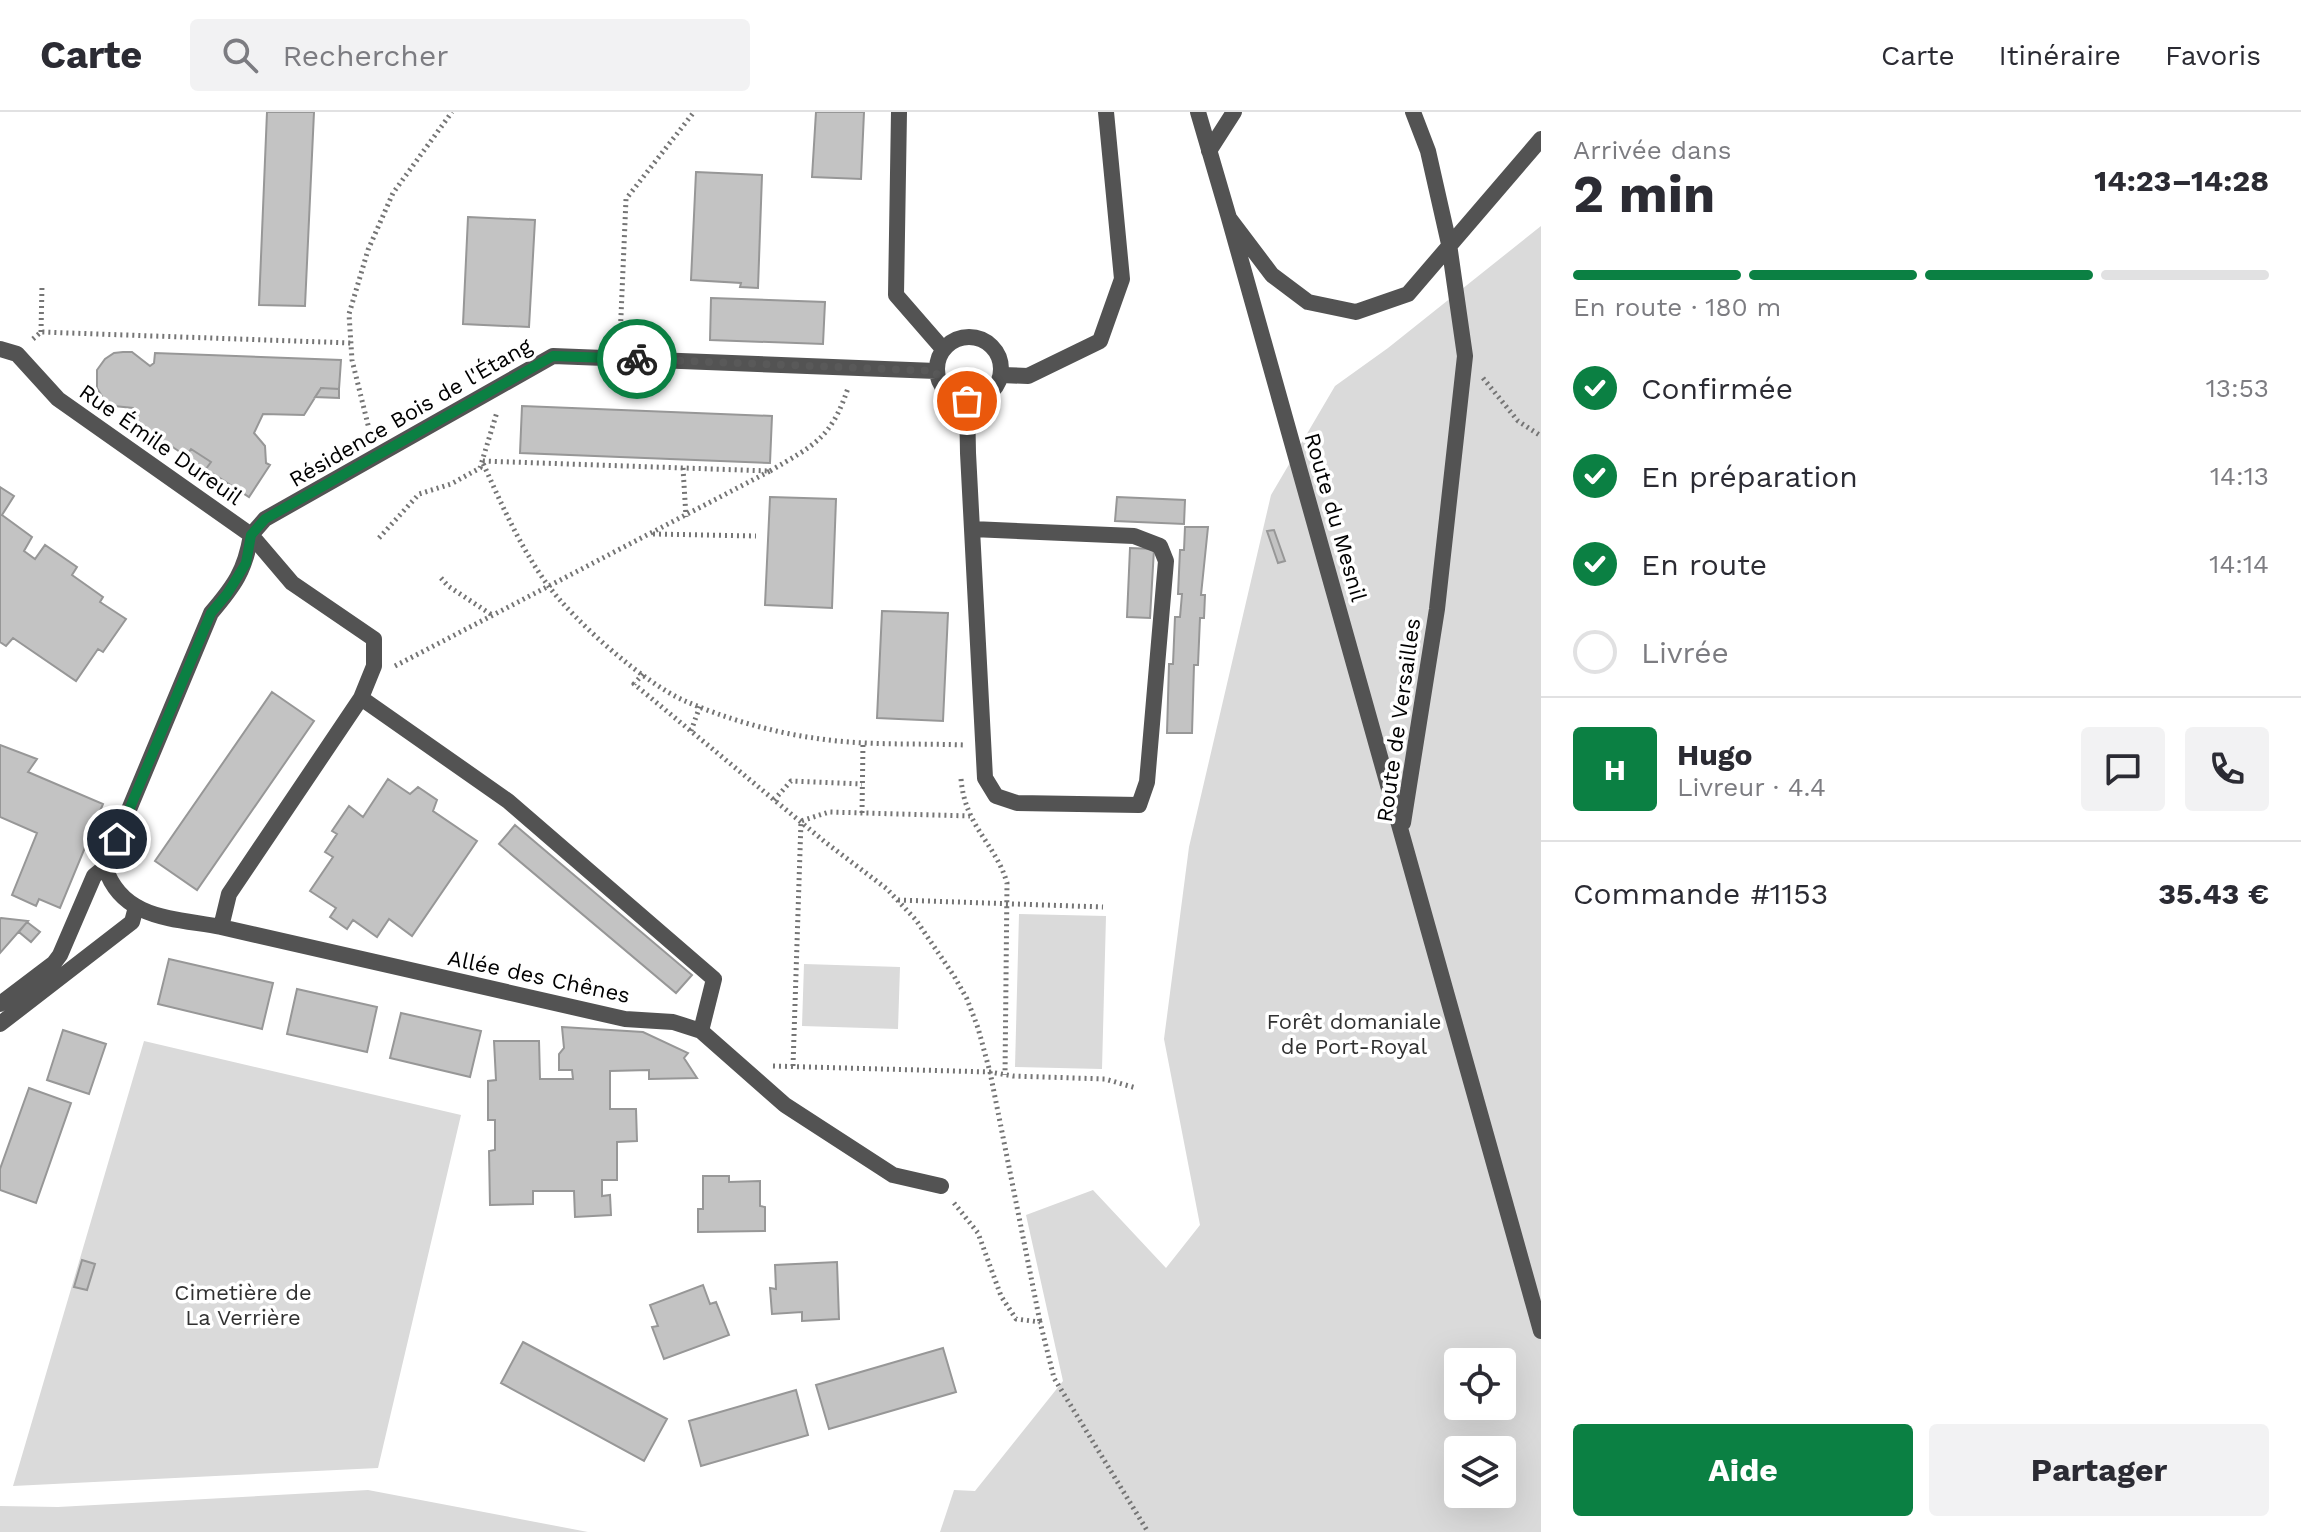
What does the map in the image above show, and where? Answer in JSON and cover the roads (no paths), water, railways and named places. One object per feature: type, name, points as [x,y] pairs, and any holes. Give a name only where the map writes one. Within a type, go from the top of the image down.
[{"type":"street","points":[[899,112],[896,295],[943,349]]},
{"type":"street","points":[[1001,375],[1028,376],[1100,341],[1122,279],[1106,112]]},
{"type":"street","points":[[1198,112],[1209,151]]},
{"type":"street","points":[[1209,151],[1234,112]]},
{"type":"street","name":"Route de Versailles","points":[[1413,112],[1428,151],[1449,244],[1465,356],[1437,609],[1402,829],[1541,1331]]},
{"type":"street","points":[[1229,218],[1272,275],[1308,302],[1356,312],[1408,294],[1541,139]]},
{"type":"street","name":"Route du Mesnil","points":[[1209,151],[1402,829]]},
{"type":"street","points":[[972,336],[982,339],[998,353],[1001,375],[998,384],[985,397],[967,401],[949,395],[938,380],[936,371],[943,349],[961,338],[972,336]]},
{"type":"street","name":"Rue Émile Dureuil","points":[[0,349],[17,354],[58,399],[251,535],[246,563],[211,613],[105,867],[94,876],[60,955],[54,963],[0,1004]]},
{"type":"street","name":"Résidence Bois de l'Étang","points":[[251,535],[265,519],[553,356],[936,371]]},
{"type":"street","points":[[967,401],[972,529],[985,778],[996,796],[1017,803],[1139,805],[1147,782],[1166,561],[1160,546],[1134,536],[972,529]]},
{"type":"street","points":[[221,927],[229,894],[361,698],[374,666],[374,639],[292,583],[251,535]]},
{"type":"street","points":[[361,698],[508,801],[714,979],[701,1031]]},
{"type":"street","points":[[0,1024],[132,922],[136,907],[117,894],[105,867]]},
{"type":"street","name":"Allée des Chênes","points":[[136,907],[155,914],[625,1019],[673,1022],[701,1031],[785,1105],[893,1175],[941,1186]]},
{"type":"park label","name":"Forêt domaniale de Port-Royal","points":[[1354,1034]]},
{"type":"park label","name":"Cimetière de La Verrière","points":[[243,1304]]}]
